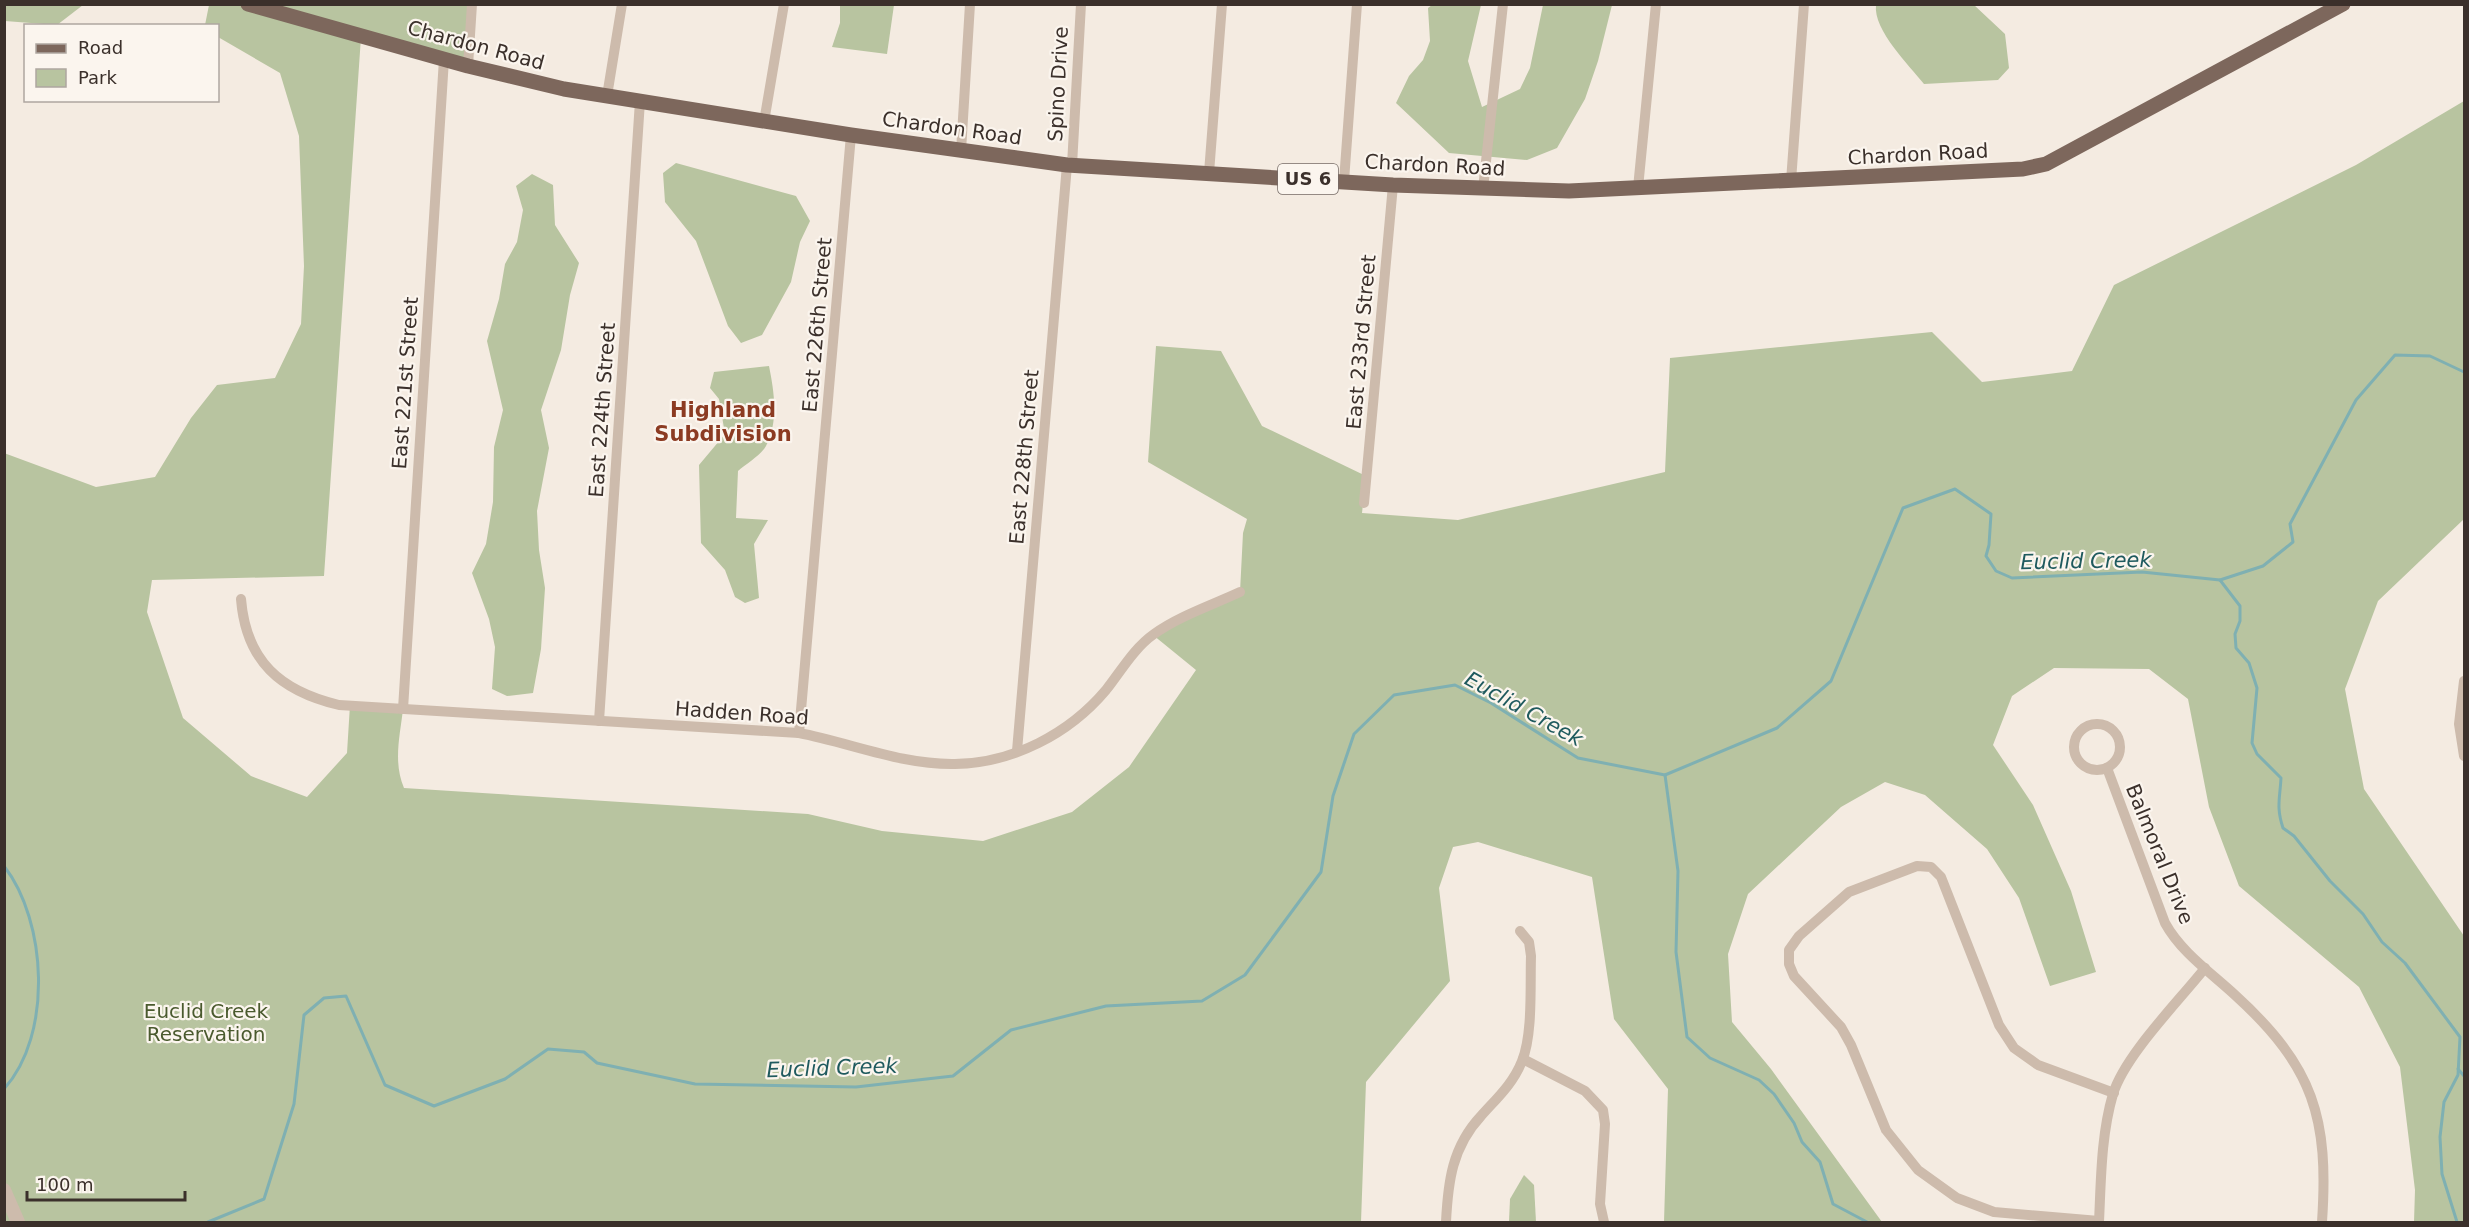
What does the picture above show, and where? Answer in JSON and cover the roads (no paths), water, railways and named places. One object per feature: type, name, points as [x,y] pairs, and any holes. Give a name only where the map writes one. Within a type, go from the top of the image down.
[{"type":"main road","name":"Chardon Road","points":[[248,4],[529,81],[764,122],[961,151],[1069,165],[1394,185],[1569,191],[2023,169],[2046,164],[2343,4]]},
{"type":"street","points":[[468,66],[472,4]]},
{"type":"street","points":[[607,96],[622,4]]},
{"type":"street","points":[[764,122],[784,4]]},
{"type":"street","points":[[961,151],[970,4]]},
{"type":"street","name":"Spino Drive","points":[[1069,165],[1081,4]]},
{"type":"street","points":[[1209,173],[1222,4]]},
{"type":"street","points":[[1344,181],[1357,4]]},
{"type":"street","points":[[1483,189],[1503,4]]},
{"type":"street","points":[[1638,188],[1656,4]]},
{"type":"street","points":[[1791,181],[1804,4]]},
{"type":"street","name":"East 221st Street","points":[[403,709],[444,59]]},
{"type":"street","name":"East 224th Street","points":[[599,721],[640,101]]},
{"type":"street","name":"East 226th Street","points":[[799,733],[851,135]]},
{"type":"street","name":"East 228th Street","points":[[1017,752],[1069,165]]},
{"type":"street","name":"East 233rd Street","points":[[1364,503],[1394,185]]},
{"type":"street","name":"Hadden Road","points":[[241,599],[245,628],[252,645],[266,667],[286,685],[316,699],[339,705],[799,733],[838,740],[914,761],[954,764],[984,762],[1047,740],[1081,717],[1153,635],[1240,592]]},
{"type":"street","points":[[2463,752],[2458,724],[2464,681]]},
{"type":"street","points":[[2090,725],[2107,726],[2119,739],[2119,756],[2107,768],[2090,769],[2077,758],[2075,741],[2080,731],[2090,725]]},
{"type":"street","name":"Balmoral Drive","points":[[2107,768],[2165,923],[2175,940],[2252,1010],[2277,1039],[2307,1082],[2320,1124],[2326,1170],[2322,1222]]},
{"type":"street","points":[[2114,1093],[2038,1065],[2014,1048],[1999,1024],[1941,878],[1931,867],[1917,866],[1849,892],[1799,936],[1789,950],[1789,964],[1794,976],[1841,1027],[1851,1045],[1886,1130],[1918,1170],[1957,1198],[1994,1212],[2099,1222],[2104,1144],[2114,1093],[2147,1040],[2205,968]]},
{"type":"street","points":[[1446,1222],[1450,1176],[1459,1148],[1471,1128],[1510,1084],[1523,1059],[1531,956],[1529,942],[1521,931]]},
{"type":"street","points":[[1523,1059],[1585,1091],[1603,1110],[1605,1124],[1600,1204],[1604,1222]]},
{"type":"street","points":[[4,1190],[18,1222]]},
{"type":"waterway","name":"Euclid Creek","points":[[208,1222],[264,1199],[294,1104],[304,1015],[324,998],[346,996],[385,1085],[434,1106],[505,1079],[548,1049],[584,1052],[597,1063],[695,1084],[856,1087],[953,1076],[1011,1030],[1106,1006],[1202,1001],[1245,975],[1321,872],[1333,796],[1354,734],[1394,695],[1455,685],[1491,703],[1578,758],[1665,775],[1777,728],[1831,681],[1903,508],[1955,489],[1991,514],[1986,556],[1996,571],[2012,578],[2142,572],[2220,580],[2263,566],[2293,542],[2290,524],[2356,400],[2395,355],[2430,356],[2464,372]]},
{"type":"waterway","points":[[2220,580],[2240,606],[2240,621],[2235,634],[2236,648],[2249,663],[2257,688],[2252,743],[2257,754],[2281,778],[2279,808],[2283,828],[2294,836],[2330,881],[2363,914],[2382,942],[2405,963],[2460,1037],[2458,1075],[2444,1102],[2440,1137],[2442,1174],[2457,1222]]},
{"type":"waterway","points":[[1665,775],[1678,871],[1676,952],[1687,1037],[1710,1058],[1759,1080],[1774,1094],[1794,1123],[1802,1142],[1820,1162],[1833,1204],[1867,1222]]},
{"type":"waterway","name":"Euclid Creek","points":[[4,866],[18,889],[29,916],[36,946],[38,978],[37,1009],[31,1039],[20,1066],[4,1089]]},
{"type":"waterway","points":[[2458,1069],[2464,1076]]},
{"type":"district","name":"Highland Subdivision","points":[[723,422]]},
{"type":"park label","name":"Euclid Creek Reservation","points":[[206,1022]]}]
